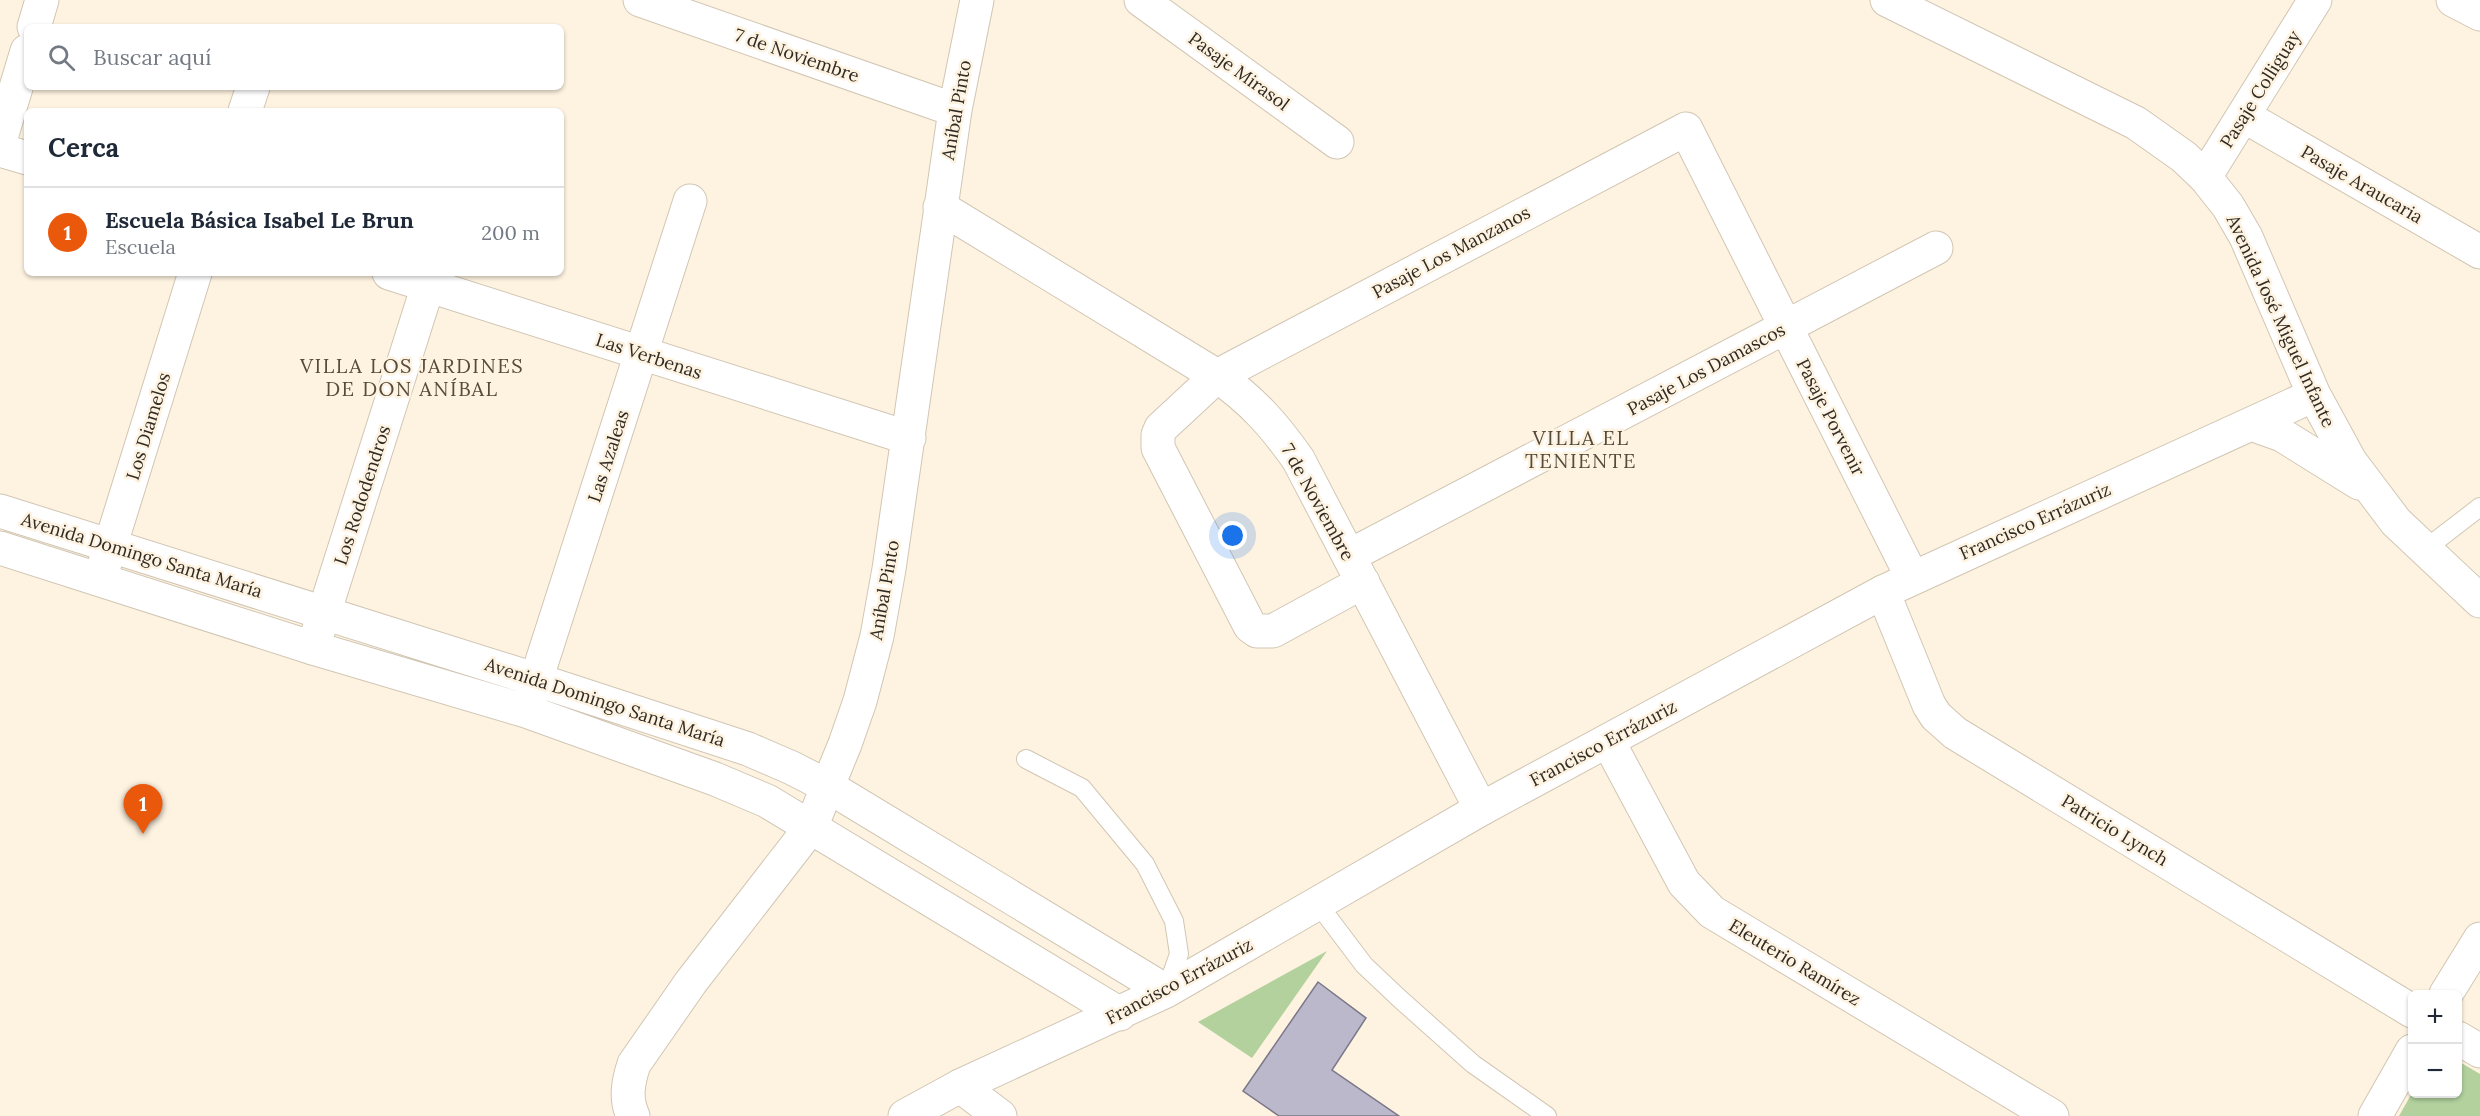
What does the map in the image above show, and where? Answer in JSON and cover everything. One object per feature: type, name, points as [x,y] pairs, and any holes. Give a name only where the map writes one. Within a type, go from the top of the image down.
[{"type":"street","points":[[35,24],[42,0]]},
{"type":"street","name":"7 de Noviembre","points":[[640,0],[955,110]]},
{"type":"street","name":"Aníbal Pinto","points":[[633,1116],[628,1093],[629,1078],[634,1065],[691,982],[811,827],[829,787],[860,701],[878,636],[909,438],[955,110],[977,0]]},
{"type":"street","name":"Pasaje Mirasol","points":[[1141,0],[1337,142]]},
{"type":"street","name":"Avenida José Miguel Infante","points":[[1887,0],[2136,123],[2184,157],[2205,177],[2228,206],[2246,237],[2314,395],[2340,445],[2396,522],[2480,602]]},
{"type":"street","name":"Pasaje Colliguay","points":[[2205,177],[2315,0]]},
{"type":"street","points":[[2453,0],[2480,14]]},
{"type":"street","points":[[0,141],[24,61]]},
{"type":"street","points":[[246,108],[252,90]]},
{"type":"street","name":"Pasaje Araucaria","points":[[2244,116],[2480,252]]},
{"type":"street","name":"Pasaje Porvenir","points":[[1686,129],[1786,327],[1898,584]]},
{"type":"street","name":"Pasaje Los Manzanos","points":[[1217,376],[1686,129]]},
{"type":"street","points":[[0,150],[24,157]]},
{"type":"street","name":"Las Azaleas","points":[[526,711],[690,201]]},
{"type":"street","name":"7 de Noviembre","points":[[940,207],[1217,376],[1258,408],[1276,428],[1298,459],[1481,809]]},
{"type":"street","name":"Pasaje Los Damascos","points":[[1356,569],[1786,327],[1936,248]]},
{"type":"street","name":"Los Diamelos","points":[[100,579],[194,276]]},
{"type":"street","name":"Las Verbenas","points":[[410,276],[430,279],[641,353],[909,438]]},
{"type":"street","name":"Los Rododendros","points":[[313,648],[430,279]]},
{"type":"street","name":"7 de Noviembre","points":[[1217,376],[1166,422],[1161,428],[1157,442],[1245,620],[1257,631],[1273,630],[1356,569]]},
{"type":"street","name":"Francisco Errázuriz","points":[[905,1116],[960,1086],[1166,991],[1481,809],[1898,584],[2314,395]]},
{"type":"street","points":[[2251,424],[2292,441],[2372,492]]},
{"type":"street","name":"Avenida Domingo Santa María","points":[[0,511],[324,612],[748,749],[829,787],[1166,991]]},
{"type":"street","name":"Avenida Domingo Santa María","points":[[0,548],[313,648],[526,711],[715,779],[767,801],[1120,1014]]},
{"type":"street","name":"Patricio Lynch","points":[[1898,584],[1929,705],[1936,716],[1955,733],[2408,1009]]},
{"type":"street","name":"Eleuterio Ramírez","points":[[1608,741],[1684,883],[1712,912],[2052,1116]]},
{"type":"street","points":[[2448,990],[2480,939]]},
{"type":"street","points":[[2462,1041],[2480,1051]]},
{"type":"street","points":[[2375,1116],[2408,1058]]},
{"type":"street","points":[[960,1086],[1000,1116]]},
{"type":"lane","points":[[2424,550],[2480,507]]},
{"type":"lane","points":[[1026,759],[1082,788],[1145,864],[1174,921],[1179,954],[1166,991]]},
{"type":"lane","points":[[1318,904],[1364,965],[1400,999],[1473,1064],[1547,1116]]},
{"type":"green space","points":[[1327,951],[1252,1058],[1198,1022]]},
{"type":"green space","points":[[2462,1063],[2480,1074],[2480,1116],[2399,1116],[2409,1098],[2462,1098]]},
{"type":"building","points":[[1318,982],[1366,1018],[1332,1070],[1399,1116],[1279,1116],[1243,1091]]},
{"type":"place","name":"Escuela Básica Isabel Le Brun","points":[[143,834]]},
{"type":"district","name":"VILLA LOS JARDINES DE DON ANÍBAL","points":[[412,376]]},
{"type":"district","name":"VILLA EL TENIENTE","points":[[1581,448]]}]
